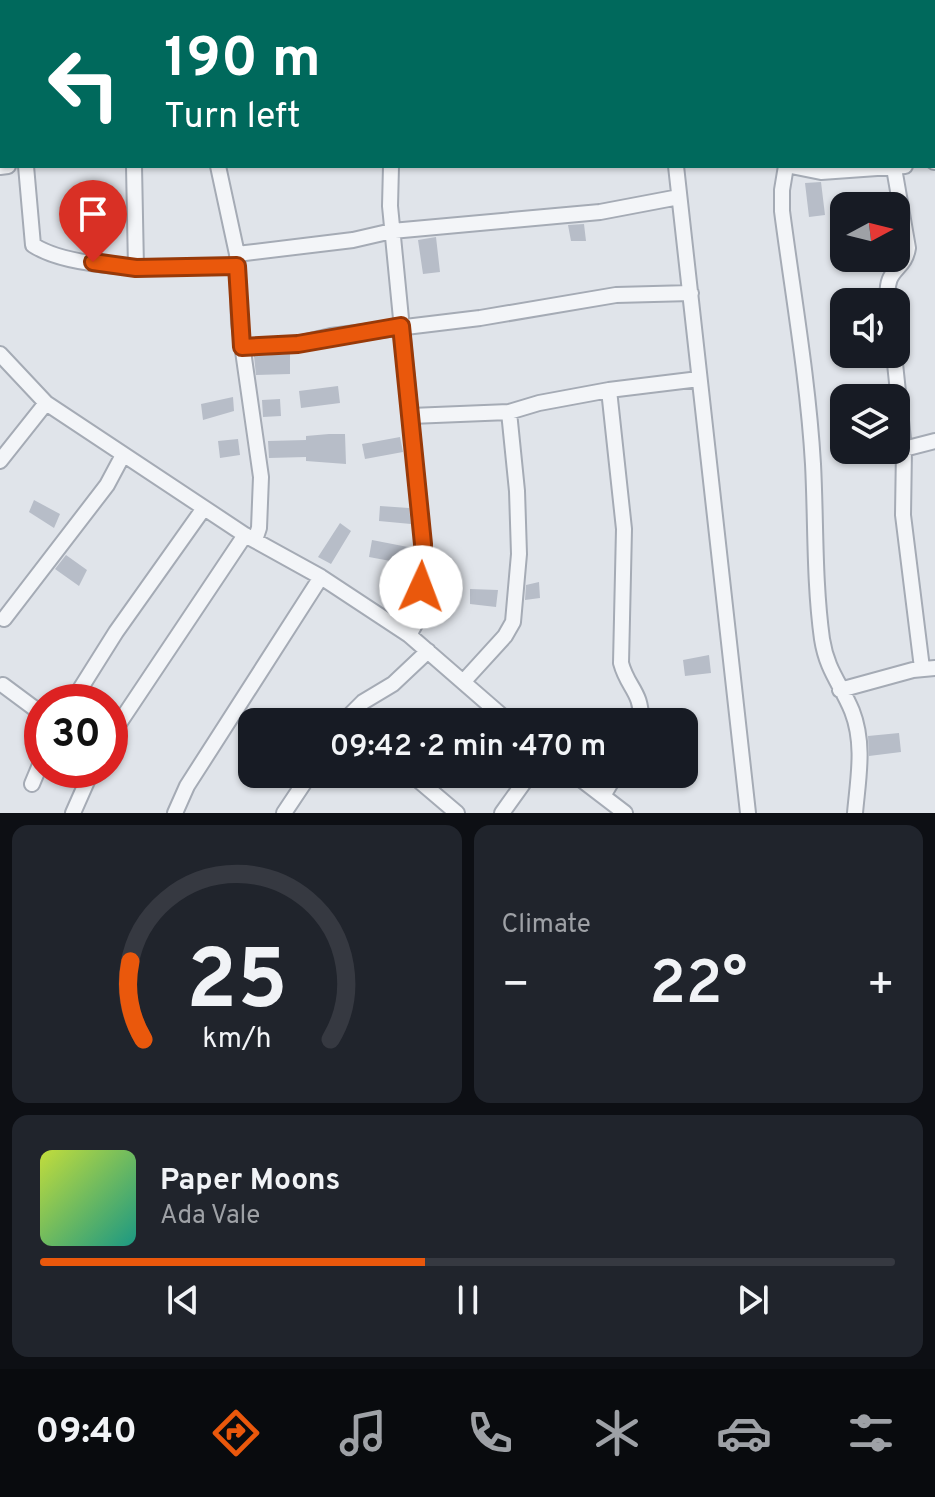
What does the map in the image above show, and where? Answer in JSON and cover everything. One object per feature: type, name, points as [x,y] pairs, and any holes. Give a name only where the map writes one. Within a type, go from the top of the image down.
[{"type":"street","points":[[26,168],[33,245],[46,254],[136,268],[237,260],[392,231],[572,216],[679,197]]},
{"type":"street","points":[[134,168],[136,268]]},
{"type":"street","points":[[128,711],[259,528],[261,477],[242,347],[237,260],[218,168]]},
{"type":"street","points":[[391,168],[392,231],[423,544],[418,619],[409,635]]},
{"type":"street","points":[[676,168],[748,813]]},
{"type":"street","points":[[788,168],[782,190],[782,211],[813,463],[814,532],[822,639],[830,671],[851,708],[859,737],[855,813]]},
{"type":"street","points":[[799,168],[821,172],[884,168]]},
{"type":"street","points":[[888,288],[888,281],[907,255],[908,248],[900,168]]},
{"type":"street","points":[[242,347],[298,344],[616,295],[691,293]]},
{"type":"street","points":[[0,354],[46,403],[250,538],[321,577],[409,635],[494,708]]},
{"type":"street","points":[[411,416],[509,412],[609,390],[699,379]]},
{"type":"street","points":[[609,390],[624,529],[621,663],[625,676],[638,693],[641,708]]},
{"type":"street","points":[[0,461],[46,403]]},
{"type":"street","points":[[464,681],[505,636],[513,622],[519,554],[517,491],[509,412]]},
{"type":"street","points":[[910,447],[935,441]]},
{"type":"street","points":[[4,619],[107,485],[123,455]]},
{"type":"street","points":[[840,690],[928,668],[903,515],[904,464]]},
{"type":"street","points":[[83,684],[116,632],[204,508]]},
{"type":"street","points":[[175,813],[187,786],[321,577]]},
{"type":"street","points":[[358,708],[393,684],[428,651]]},
{"type":"street","points":[[3,685],[24,701]]},
{"type":"street","points":[[73,813],[84,788]]},
{"type":"street","points":[[289,811],[302,788]]},
{"type":"street","points":[[428,788],[457,813]]},
{"type":"street","points":[[502,813],[520,788]]},
{"type":"street","points":[[592,788],[625,813]]},
{"type":"street","points":[[603,796],[608,788]]},
{"type":"building","points":[[821,182],[825,215],[809,217],[805,183]]},
{"type":"building","points":[[584,224],[586,241],[571,241],[568,225]]},
{"type":"building","points":[[436,237],[440,272],[423,274],[418,240]]},
{"type":"building","points":[[290,354],[290,374],[256,375],[254,356]]},
{"type":"building","points":[[338,386],[340,403],[301,408],[299,391]]},
{"type":"building","points":[[233,397],[234,411],[203,420],[201,404]]},
{"type":"building","points":[[280,399],[281,416],[263,417],[262,400]]},
{"type":"building","points":[[345,434],[346,464],[306,461],[306,457],[269,458],[268,441],[306,440],[306,436]]},
{"type":"building","points":[[400,437],[403,452],[365,459],[362,444]]},
{"type":"building","points":[[238,439],[240,455],[220,458],[218,441]]},
{"type":"building","points":[[34,500],[60,514],[54,528],[29,512]]},
{"type":"building","points":[[380,506],[409,508],[411,524],[379,521]]},
{"type":"building","points":[[340,523],[351,531],[331,564],[318,557]]},
{"type":"building","points":[[372,540],[413,548],[412,565],[369,557]]},
{"type":"building","points":[[66,555],[87,570],[79,586],[55,569]]},
{"type":"building","points":[[539,582],[540,598],[525,600],[526,585]]},
{"type":"building","points":[[470,589],[498,590],[496,607],[470,604]]},
{"type":"building","points":[[709,655],[711,673],[685,676],[683,660]]},
{"type":"building","points":[[899,733],[901,752],[869,756],[868,736]]},
{"type":"route","points":[[93,262],[136,268],[237,266],[242,347],[298,344],[401,326],[423,544],[421,587]]}]
